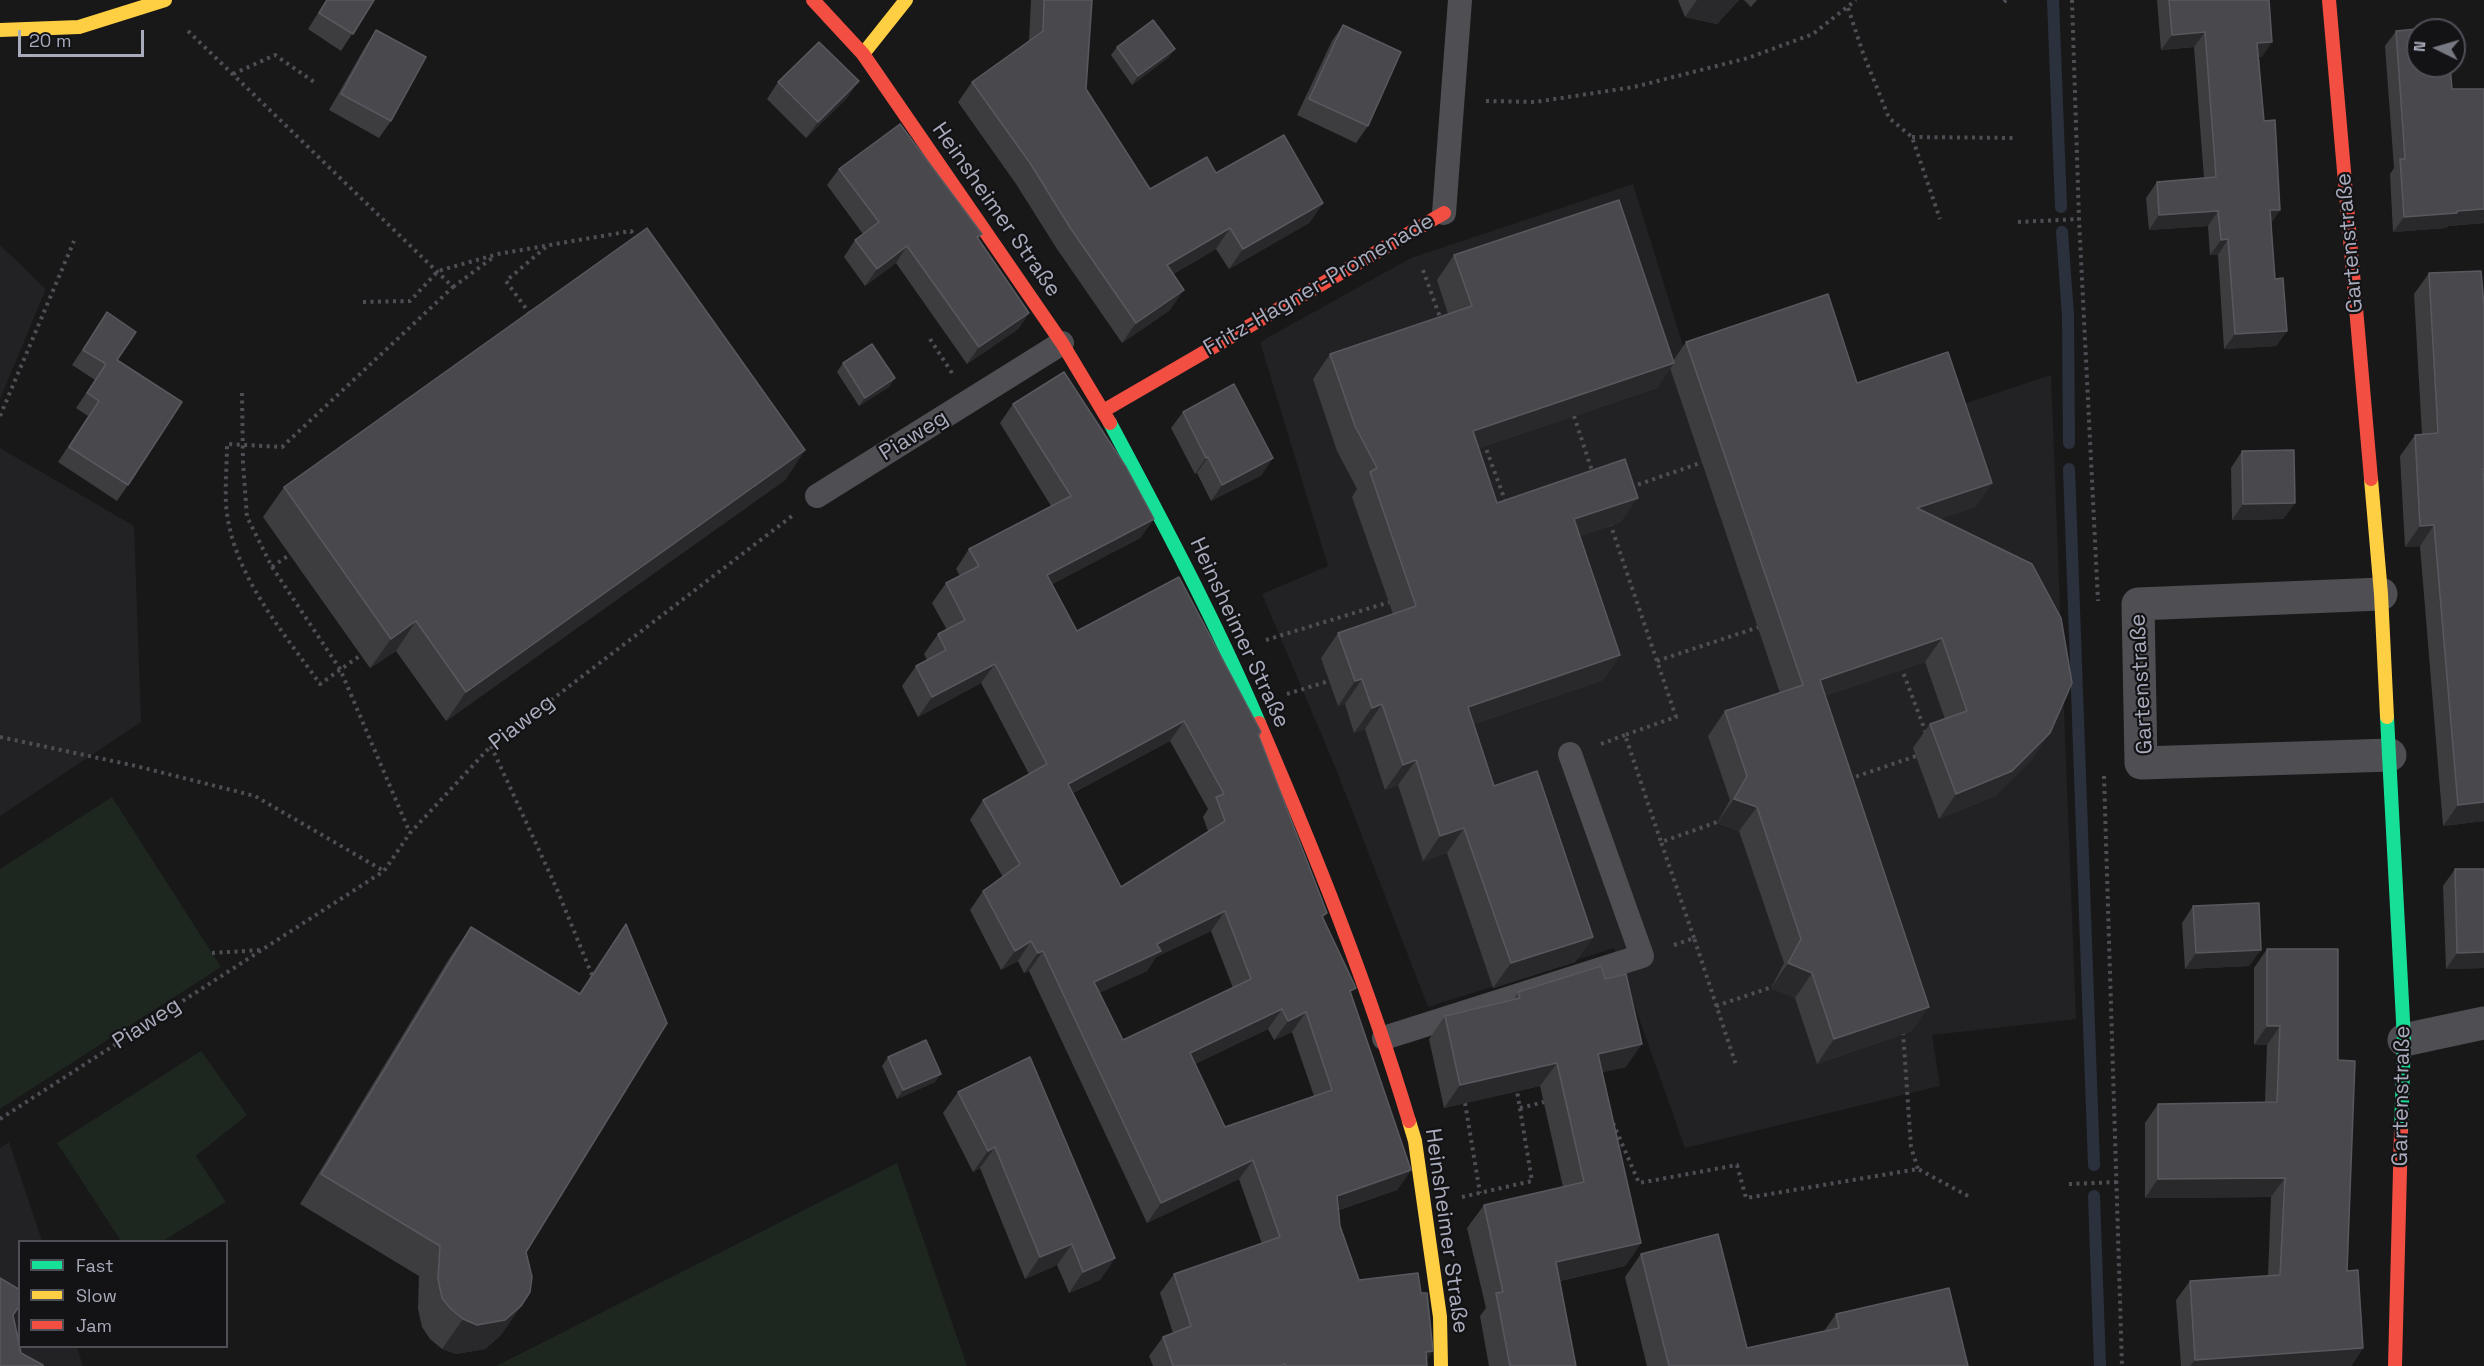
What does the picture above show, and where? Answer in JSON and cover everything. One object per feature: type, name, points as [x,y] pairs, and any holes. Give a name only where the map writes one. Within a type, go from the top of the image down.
[{"type":"street","name":"Heinsheimer Straße","points":[[813,0],[863,54],[1062,343],[1103,411],[1180,553],[1239,675],[1285,783],[1384,1038],[1414,1141],[1440,1317],[1441,1366]]},
{"type":"street","points":[[863,54],[906,0]]},
{"type":"street","name":"Gartenstraße","points":[[2329,0],[2381,594],[2404,1040],[2395,1366]]},
{"type":"street","points":[[0,30],[79,27],[162,1]]},
{"type":"street","name":"Fritz-Hagner-Promenade","points":[[1103,411],[1444,213]]},
{"type":"street","name":"Gartenstraße","points":[[2381,594],[2138,604],[2141,763],[2390,755]]},
{"type":"street","points":[[2404,1040],[2484,1023]]},
{"type":"lane","name":"Fritz-Hagner-Promenade","points":[[1444,213],[1460,0]]},
{"type":"lane","name":"Piaweg","points":[[817,496],[1062,343]]},
{"type":"lane","points":[[1384,1038],[1642,956],[1570,754]]},
{"type":"path","points":[[1452,96],[1472,100],[1535,102],[1634,87],[1748,58],[1813,34],[1856,0]]},
{"type":"path","points":[[162,1],[233,74],[453,286]]},
{"type":"path","points":[[1848,8],[1889,118],[1912,137],[1941,219]]},
{"type":"path","points":[[233,74],[275,55],[314,82]]},
{"type":"path","points":[[1912,137],[2014,138]]},
{"type":"path","points":[[2018,222],[2079,219]]},
{"type":"path","points":[[363,302],[410,301],[438,271],[498,254],[631,231],[638,240]]},
{"type":"path","points":[[0,416],[74,241]]},
{"type":"path","points":[[536,322],[506,281],[547,245]]},
{"type":"path","points":[[361,655],[320,684],[256,592],[238,554],[226,506],[227,444],[282,447],[453,286],[498,254]]},
{"type":"path","points":[[1423,269],[1443,324]]},
{"type":"path","points":[[242,393],[242,444],[247,517],[272,567],[340,669],[410,833]]},
{"type":"path","points":[[1574,416],[1594,477]]},
{"type":"path","points":[[1481,434],[1509,511]]},
{"type":"path","points":[[1623,489],[1711,460]]},
{"type":"path","name":"Piaweg","points":[[0,1119],[384,872],[410,833],[491,746],[817,496]]},
{"type":"path","points":[[1608,519],[1676,717],[1625,735],[1736,1065]]},
{"type":"path","points":[[272,567],[289,555]]},
{"type":"path","points":[[1288,633],[1403,598]]},
{"type":"path","points":[[1657,661],[1766,624]]},
{"type":"path","points":[[1900,663],[1928,740]]},
{"type":"path","points":[[0,737],[136,766],[255,796],[384,872]]},
{"type":"path","points":[[491,746],[556,887],[592,975]]},
{"type":"path","points":[[1843,781],[1921,754]]},
{"type":"path","points":[[1661,842],[1721,821]]},
{"type":"path","points":[[1642,956],[1694,938]]},
{"type":"path","points":[[212,953],[263,950]]},
{"type":"path","points":[[1716,1006],[1776,985]]},
{"type":"path","points":[[1901,1027],[1905,1037],[1911,1147],[1918,1169]]},
{"type":"path","points":[[1424,1206],[1532,1181],[1517,1091]]},
{"type":"path","points":[[1520,1108],[1544,1102]]},
{"type":"path","points":[[1465,1103],[1480,1192]]},
{"type":"path","points":[[1613,1121],[1639,1183],[1737,1165],[1746,1198],[1918,1169],[1970,1197]]},
{"type":"path","points":[[2069,1185],[2118,1182]]},
{"type":"shaded area","points":[[1633,184],[1684,349],[1843,397],[1954,407],[2051,375],[2076,1019],[1932,1035],[1940,1086],[1685,1148],[1614,948],[1428,1007],[1336,769],[1262,594],[1328,566],[1260,342],[1411,258]]},
{"type":"shaded area","points":[[0,245],[46,289],[0,399]]},
{"type":"shaded area","points":[[0,448],[134,526],[141,722],[0,816]]},
{"type":"shaded area","points":[[112,797],[221,967],[0,1109],[0,869]]},
{"type":"shaded area","points":[[201,1051],[247,1115],[196,1156],[226,1202],[165,1240],[120,1240],[57,1143]]},
{"type":"shaded area","points":[[9,1142],[42,1240],[18,1240],[18,1348],[77,1348],[83,1366],[0,1366],[0,1148]]},
{"type":"shaded area","points":[[897,1163],[967,1366],[496,1366]]},
{"type":"building","points":[[327,0],[374,0],[353,34],[319,13]]},
{"type":"building","points":[[1044,0],[1092,0],[1086,89],[1150,189],[1207,157],[1216,173],[1284,135],[1323,203],[1243,249],[1230,228],[1167,265],[1184,290],[1136,323],[1071,229],[1030,163],[972,82],[1043,31]]},
{"type":"building","points":[[2169,0],[2269,0],[2272,42],[2257,43],[2264,121],[2275,120],[2280,210],[2270,210],[2275,279],[2283,278],[2287,331],[2235,334],[2228,239],[2221,240],[2218,211],[2159,215],[2157,182],[2216,177],[2205,32],[2172,35]]},
{"type":"building","points":[[1153,20],[1175,49],[1138,76],[1117,47]]},
{"type":"building","points":[[1343,25],[1401,52],[1368,126],[1309,99]]},
{"type":"building","points":[[376,30],[426,57],[391,121],[341,94]]},
{"type":"building","points":[[2406,30],[2406,78],[2451,78],[2452,89],[2484,89],[2484,209],[2404,217],[2400,159],[2405,159],[2396,31]]},
{"type":"building","points":[[819,42],[859,81],[818,122],[778,82]]},
{"type":"building","points":[[900,124],[982,234],[977,237],[1029,313],[979,347],[907,246],[877,269],[855,240],[879,222],[839,169]]},
{"type":"building","points":[[1619,200],[1674,363],[1473,431],[1497,503],[1625,459],[1638,498],[1574,519],[1620,655],[1468,707],[1494,786],[1537,771],[1593,937],[1511,963],[1464,828],[1440,836],[1416,760],[1403,765],[1382,704],[1372,708],[1362,679],[1355,681],[1338,633],[1416,606],[1370,472],[1377,468],[1355,426],[1330,354],[1472,306],[1454,255]]},
{"type":"building","points":[[647,228],[805,450],[466,692],[416,621],[391,639],[284,487]]},
{"type":"building","points":[[2481,271],[2484,305],[2484,802],[2458,805],[2434,525],[2420,526],[2415,435],[2438,433],[2429,273]]},
{"type":"building","points":[[1828,294],[1857,383],[1948,352],[1992,483],[1917,508],[2032,564],[2061,618],[2072,683],[2050,733],[2012,771],[1956,794],[1930,724],[1967,711],[1942,638],[1820,680],[1929,1007],[1834,1039],[1812,973],[1788,963],[1801,939],[1757,807],[1734,799],[1747,776],[1725,711],[1803,685],[1686,342]]},
{"type":"building","points":[[107,312],[136,332],[117,360],[182,402],[128,485],[69,447],[99,401],[87,393],[106,364],[83,350]]},
{"type":"building","points":[[872,344],[895,378],[865,398],[843,363]]},
{"type":"building","points":[[1064,372],[1126,467],[1154,519],[1047,575],[1077,631],[1179,577],[1261,732],[1258,734],[1327,913],[1322,916],[1356,988],[1350,991],[1411,1170],[1337,1196],[1340,1226],[1359,1280],[1418,1273],[1421,1293],[1427,1293],[1433,1351],[1426,1352],[1427,1366],[1285,1366],[1285,1364],[1280,1366],[1173,1366],[1163,1337],[1191,1326],[1174,1274],[1280,1237],[1253,1160],[1161,1203],[1043,951],[1038,953],[1031,941],[1015,951],[983,891],[1020,864],[983,800],[1047,764],[995,664],[932,697],[916,666],[946,650],[938,634],[965,620],[946,583],[979,566],[969,549],[1071,496],[1013,404]],"holes":[[[1184,721],[1224,794],[1216,797],[1225,821],[1121,887],[1068,784]],[[1225,911],[1251,979],[1123,1040],[1094,982],[1161,951],[1157,944]],[[1282,1009],[1288,1021],[1306,1012],[1332,1090],[1225,1127],[1190,1053]]]},
{"type":"building","points":[[1234,384],[1273,458],[1222,485],[1183,412]]},
{"type":"building","points":[[2294,450],[2295,503],[2243,504],[2242,451]]},
{"type":"building","points":[[2455,869],[2484,869],[2484,952],[2457,953]]},
{"type":"building","points":[[2259,903],[2261,950],[2196,953],[2193,906]]},
{"type":"building","points":[[626,924],[667,1023],[526,1252],[532,1277],[530,1292],[521,1306],[505,1320],[477,1325],[463,1319],[442,1298],[438,1279],[440,1246],[321,1174],[471,927],[580,994]]},
{"type":"building","points":[[2267,949],[2338,949],[2338,1060],[2355,1061],[2347,1271],[2358,1270],[2363,1348],[2195,1360],[2190,1281],[2280,1275],[2285,1178],[2158,1179],[2158,1104],[2277,1102],[2280,1026],[2267,1026]]},
{"type":"building","points":[[1601,966],[1605,979],[1626,974],[1642,1044],[1598,1054],[1641,1243],[1556,1262],[1576,1366],[1510,1366],[1496,1293],[1503,1292],[1484,1205],[1584,1182],[1557,1063],[1460,1085],[1445,1016],[1520,998],[1518,992]]},
{"type":"building","points":[[926,1040],[941,1074],[903,1090],[888,1057]]},
{"type":"building","points":[[1030,1057],[1115,1258],[1083,1272],[1072,1244],[1040,1257],[995,1147],[988,1151],[958,1092]]},
{"type":"building","points":[[1718,1234],[1747,1348],[1839,1328],[1836,1314],[1949,1288],[1968,1366],[1669,1366],[1641,1254]]},
{"type":"building","points":[[0,1278],[18,1289],[18,1308],[13,1315],[18,1348],[21,1353],[43,1366],[0,1366]]},
{"type":"waterway","points":[[2053,0],[2061,207]]},
{"type":"waterway","points":[[2062,232],[2068,316],[2069,443]]},
{"type":"waterway","points":[[2069,469],[2094,1165]]},
{"type":"waterway","points":[[2094,1196],[2100,1366]]},
{"type":"traffic: fast","points":[[1110,423],[1169,534],[1259,723]]},
{"type":"traffic: fast","points":[[2387,717],[2404,1040],[2401,1131]]},
{"type":"traffic: slow","points":[[0,30],[79,27],[165,0]]},
{"type":"traffic: slow","points":[[863,54],[906,0]]},
{"type":"traffic: slow","points":[[2371,479],[2381,594],[2387,717]]},
{"type":"traffic: slow","points":[[1409,1121],[1415,1141],[1440,1317],[1441,1366]]},
{"type":"traffic: jam","points":[[813,0],[863,54],[1062,343],[1110,423]]},
{"type":"traffic: jam","points":[[2329,0],[2371,479]]},
{"type":"traffic: jam","points":[[1103,411],[1444,213]]},
{"type":"traffic: jam","points":[[1259,723],[1340,920],[1409,1121]]},
{"type":"traffic: jam","points":[[2395,1366],[2401,1131]]}]
